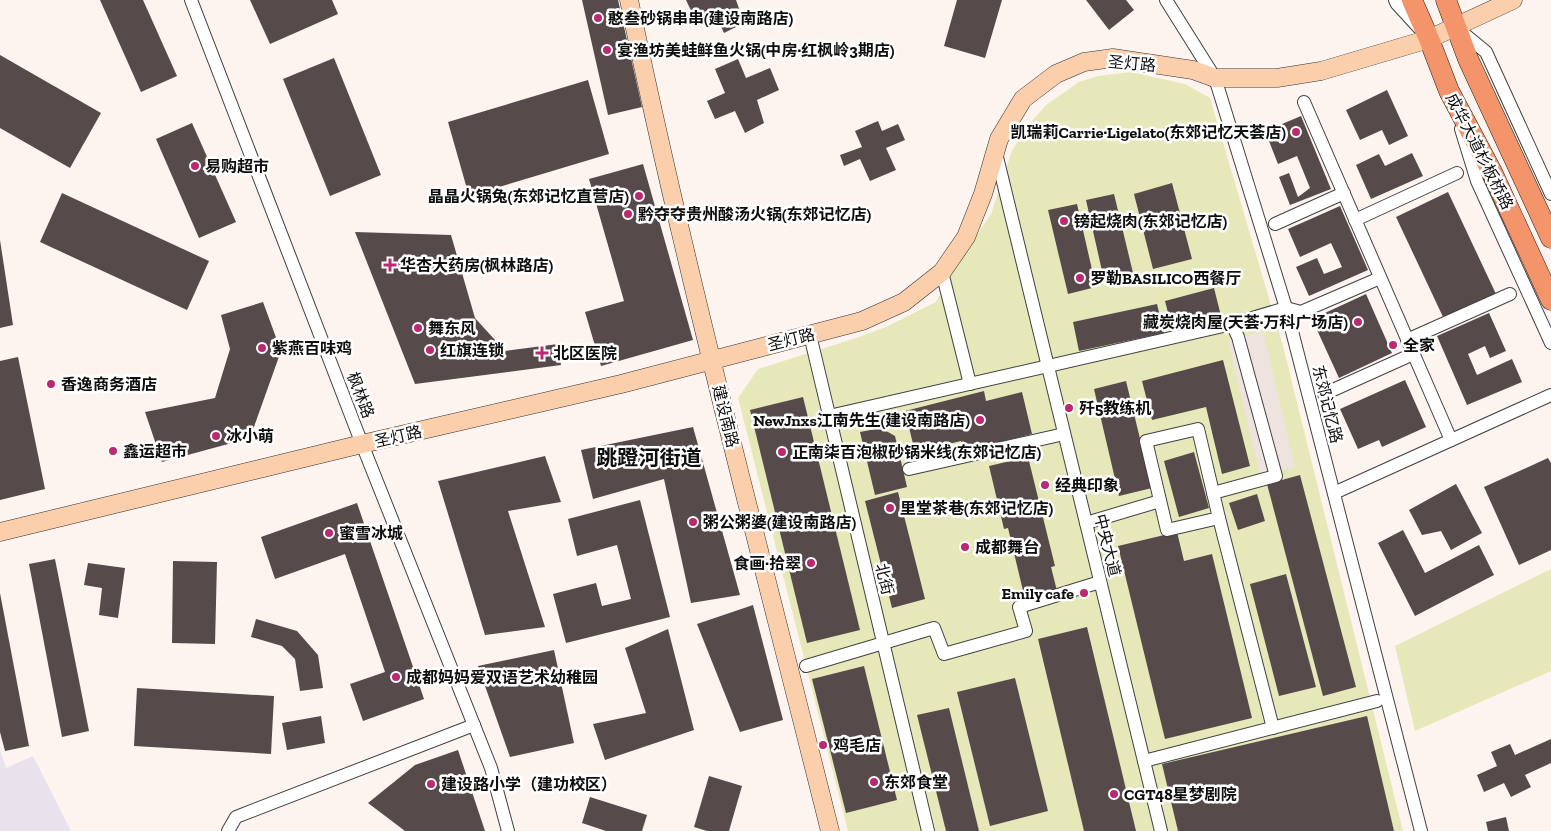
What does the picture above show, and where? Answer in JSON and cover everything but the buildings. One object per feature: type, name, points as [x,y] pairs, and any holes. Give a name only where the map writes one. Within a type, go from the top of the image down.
[{"type":"main road","name":"成华大道杉板桥路","points":[[1412,0],[1430,38],[1449,91],[1492,172],[1551,300]]},
{"type":"main road","name":"成华大道杉板桥路","points":[[1446,0],[1468,59],[1551,238]]},
{"type":"street","name":"枫林路","points":[[192,0],[362,444],[491,768],[508,831]]},
{"type":"street","name":"建设南路","points":[[629,0],[712,360],[830,831]]},
{"type":"street","name":"东郊记忆路","points":[[1166,0],[1215,78],[1286,308],[1421,831]]},
{"type":"street","points":[[1394,0],[1430,38]]},
{"type":"street","name":"圣灯路","points":[[0,532],[362,444],[621,384],[862,321],[904,302],[942,272],[966,237],[983,194],[999,139],[1023,99],[1056,74],[1084,62],[1113,58],[1193,70],[1215,78],[1277,78],[1321,71],[1430,38],[1513,0]]},
{"type":"street","points":[[1456,27],[1486,52],[1551,194]]},
{"type":"street","points":[[1449,91],[1477,181],[1551,343]]},
{"type":"street","points":[[1304,102],[1451,440]]},
{"type":"street","name":"中央大道","points":[[995,150],[1161,831]]},
{"type":"street","points":[[1355,220],[1457,173]]},
{"type":"street","points":[[1275,224],[1344,193]]},
{"type":"street","points":[[942,272],[970,384]]},
{"type":"street","points":[[829,416],[1232,324],[1286,308],[1302,312],[1380,278]]},
{"type":"street","points":[[1407,340],[1510,294]]},
{"type":"street","points":[[1213,493],[1276,476],[1238,337],[1232,324]]},
{"type":"street","name":"北街","points":[[810,335],[928,831]]},
{"type":"street","points":[[1324,394],[1413,354]]},
{"type":"street","points":[[1334,493],[1551,395]]},
{"type":"street","points":[[1218,518],[1167,530],[1146,441],[1198,429],[1218,518],[1273,728]]},
{"type":"street","points":[[909,469],[1064,434]]},
{"type":"street","points":[[1086,523],[1160,501]]},
{"type":"street","points":[[806,666],[934,628],[944,654],[1026,631],[1019,606],[1100,582]]},
{"type":"street","points":[[1144,761],[1377,701]]},
{"type":"street","points":[[228,831],[236,817],[474,725]]},
{"type":"shaded area","points":[[1263,331],[1295,467],[1260,475],[1228,340]]},
{"type":"shaded area","points":[[0,750],[6,768],[33,756],[71,831],[0,831]]},
{"type":"green space","points":[[1131,72],[1185,84],[1210,98],[1283,346],[1403,831],[848,831],[738,398],[758,369],[886,327],[936,302],[953,271],[991,214],[1012,151],[1024,130],[1046,105],[1079,82],[1098,76]]},
{"type":"green space","points":[[1551,569],[1551,671],[1415,731],[1395,646]]},
{"type":"place","name":"憨叁砂锅串串(建设南路店)","points":[[598,18]]},
{"type":"place","name":"宴渔坊美蛙鲜鱼火锅(中房·红枫岭3期店)","points":[[607,50]]},
{"type":"place","name":"凯瑞莉Carrie·Ligelato(东郊记忆天荟店)","points":[[1296,132]]},
{"type":"place","name":"易购超市","points":[[195,166]]},
{"type":"place","name":"晶晶火锅兔(东郊记忆直营店)","points":[[639,196]]},
{"type":"place","name":"黔夺夺贵州酸汤火锅(东郊记忆店)","points":[[628,214]]},
{"type":"place","name":"镑起烧肉(东郊记忆店)","points":[[1064,221]]},
{"type":"place","name":"华杏大药房(枫林路店)","points":[[390,265]]},
{"type":"place","name":"罗勒BASILICO西餐厅","points":[[1080,278]]},
{"type":"place","name":"藏炭烧肉屋(天荟·万科广场店)","points":[[1358,322]]},
{"type":"place","name":"舞东风","points":[[418,328]]},
{"type":"place","name":"全家","points":[[1393,345]]},
{"type":"place","name":"紫燕百味鸡","points":[[262,348]]},
{"type":"place","name":"红旗连锁","points":[[430,350]]},
{"type":"place","name":"北区医院","points":[[542,353]]},
{"type":"place","name":"香逸商务酒店","points":[[51,384]]},
{"type":"place","name":"歼5教练机","points":[[1069,408]]},
{"type":"place","name":"NewJnxs江南先生(建设南路店)","points":[[980,420]]},
{"type":"place","name":"冰小萌","points":[[216,436]]},
{"type":"place","name":"鑫运超市","points":[[113,451]]},
{"type":"place","name":"正南柒百泡椒砂锅米线(东郊记忆店)","points":[[782,452]]},
{"type":"place","name":"经典印象","points":[[1045,485]]},
{"type":"place","name":"里堂茶巷(东郊记忆店)","points":[[890,508]]},
{"type":"place","name":"粥公粥婆(建设南路店)","points":[[693,522]]},
{"type":"place","name":"蜜雪冰城","points":[[329,533]]},
{"type":"place","name":"成都舞台","points":[[965,547]]},
{"type":"place","name":"食画·拾翠","points":[[811,563]]},
{"type":"place","name":"Emily cafe","points":[[1084,593]]},
{"type":"place","name":"成都妈妈爱双语艺术幼稚园","points":[[396,677]]},
{"type":"place","name":"鸡毛店","points":[[823,745]]},
{"type":"place","name":"东郊食堂","points":[[874,782]]},
{"type":"place","name":"建设路小学（建功校区）","points":[[431,784]]},
{"type":"place","name":"CGT48星梦剧院","points":[[1114,794]]},
{"type":"district","name":"跳蹬河街道","points":[[649,458]]}]
